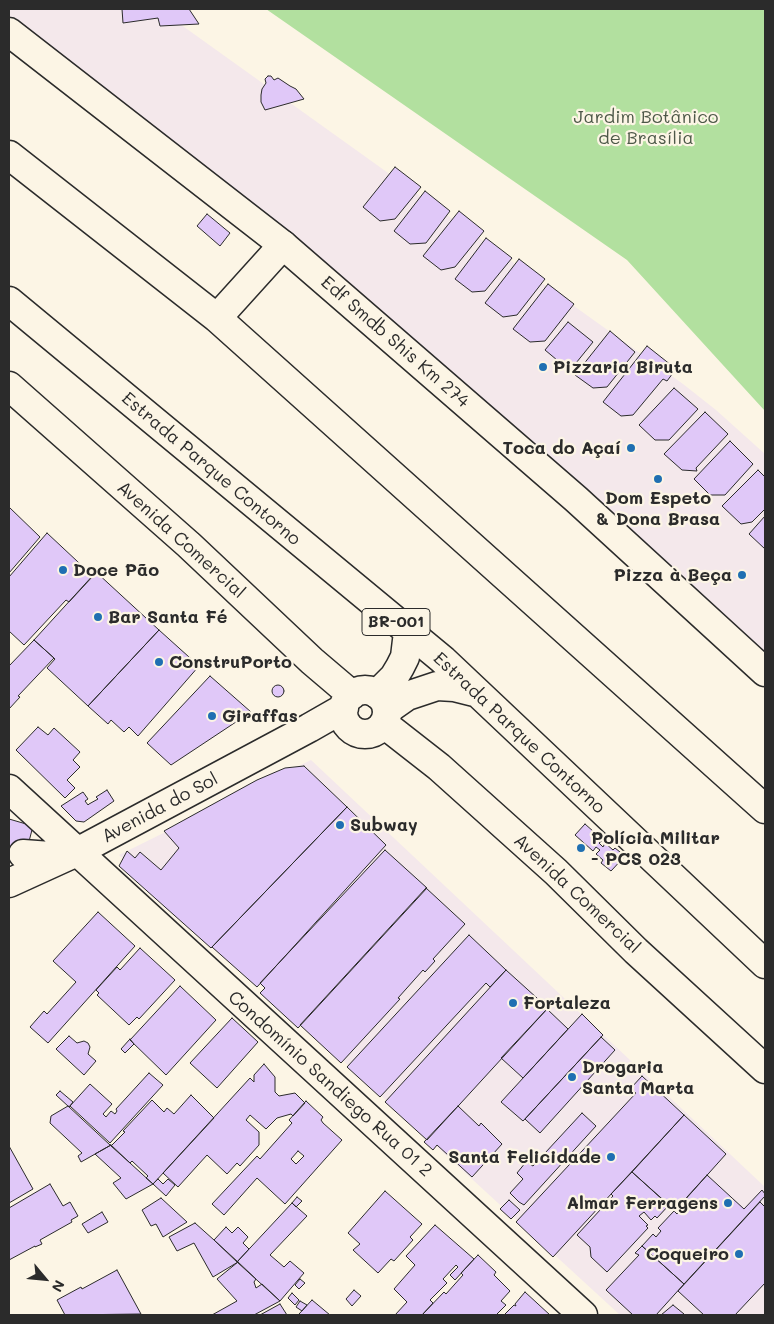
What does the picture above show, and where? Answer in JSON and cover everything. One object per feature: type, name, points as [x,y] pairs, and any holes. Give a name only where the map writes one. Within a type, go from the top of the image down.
[{"type":"main road","name":"Edf Smdb Shis Km 274","points":[[9,32],[283,245],[576,499],[765,672]]},
{"type":"main road","points":[[9,155],[217,318],[765,809]]},
{"type":"main road","points":[[217,318],[283,245]]},
{"type":"main road","name":"Estrada Parque Contorno","points":[[9,301],[408,632],[478,693],[765,964]]},
{"type":"main road","name":"Avenida Comercial","points":[[9,386],[189,545],[366,710],[440,767],[556,872],[636,951],[765,1068]]},
{"type":"main road","points":[[366,710],[400,667],[405,657],[408,632]]},
{"type":"main road","points":[[366,710],[436,686],[454,687],[478,693]]},
{"type":"main road","name":"Avenida do Sol","points":[[9,883],[71,855],[309,728],[366,710]]},
{"type":"main road","name":"Condomínio Sandiego Rua 01 2","points":[[9,790],[71,855],[583,1315]]},
{"type":"main road","points":[[23,854],[71,855]]},
{"type":"shaded area","points":[[9,9],[159,9],[683,384],[716,410],[765,454],[765,676],[401,357],[132,142],[9,47]]},
{"type":"shaded area","points":[[311,760],[765,1187],[765,1315],[620,1315],[119,855]]},
{"type":"green space","name":"Jardim Botânico de Brasília","points":[[266,9],[765,9],[765,411],[627,260]]},
{"type":"building","points":[[122,9],[189,9],[199,24],[160,26],[158,18],[123,23]]},
{"type":"building","points":[[271,76],[274,80],[278,78],[296,89],[304,99],[265,110],[261,102],[261,95],[266,83],[265,79]]},
{"type":"building","points":[[395,167],[421,187],[395,219],[380,221],[363,207]]},
{"type":"building","points":[[425,191],[450,211],[426,243],[410,244],[394,231]]},
{"type":"building","points":[[459,211],[484,231],[455,267],[441,270],[423,256]]},
{"type":"building","points":[[207,214],[230,233],[220,246],[197,226]]},
{"type":"building","points":[[486,238],[512,258],[485,291],[472,292],[455,279]]},
{"type":"building","points":[[519,259],[545,279],[517,315],[503,317],[485,303]]},
{"type":"building","points":[[548,284],[574,304],[545,341],[530,342],[513,329]]},
{"type":"building","points":[[568,322],[593,342],[576,363],[563,365],[545,350]]},
{"type":"building","points":[[610,331],[635,352],[607,387],[593,388],[575,375]]},
{"type":"building","points":[[647,346],[676,369],[667,381],[663,379],[633,415],[621,416],[603,402]]},
{"type":"building","points":[[674,388],[698,409],[669,440],[655,440],[639,425]]},
{"type":"building","points":[[705,412],[728,434],[696,468],[697,471],[682,470],[664,454]]},
{"type":"building","points":[[730,441],[753,464],[725,495],[710,495],[694,479]]},
{"type":"building","points":[[758,470],[765,477],[765,509],[752,522],[741,524],[722,506]]},
{"type":"building","points":[[9,507],[40,537],[9,573]]},
{"type":"building","points":[[765,516],[765,549],[749,534]]},
{"type":"building","points":[[47,533],[93,576],[69,602],[66,600],[24,645],[9,631],[9,577]]},
{"type":"building","points":[[96,572],[159,630],[88,706],[47,668],[55,659],[34,640]]},
{"type":"building","points":[[159,630],[199,666],[138,736],[129,727],[124,732],[111,720],[108,724],[88,706]]},
{"type":"building","points":[[34,640],[54,658],[18,696],[20,697],[9,709],[9,666]]},
{"type":"building","points":[[210,676],[251,712],[171,765],[147,743]]},
{"type":"building","points":[[276,685],[280,685],[284,691],[280,697],[276,697],[272,693],[272,689]]},
{"type":"building","points":[[38,727],[48,735],[54,728],[80,752],[73,760],[80,767],[67,780],[75,788],[65,798],[16,750]]},
{"type":"building","points":[[304,766],[347,807],[211,948],[119,866],[127,851],[135,858],[140,852],[161,870],[179,848],[164,831],[257,780],[285,768]]},
{"type":"building","points":[[107,790],[114,801],[84,822],[76,821],[61,806],[83,792],[88,799],[85,801],[88,805]]},
{"type":"building","points":[[347,807],[386,845],[257,987],[212,947]]},
{"type":"building","points":[[9,819],[33,826],[26,853],[9,860]]},
{"type":"building","points":[[585,824],[603,840],[599,843],[603,847],[605,843],[613,850],[615,848],[625,856],[611,871],[601,863],[603,860],[596,854],[600,850],[596,847],[593,851],[575,835]]},
{"type":"building","points":[[385,850],[427,888],[298,1028],[260,993],[265,988],[260,983]]},
{"type":"building","points":[[426,888],[465,924],[433,959],[435,961],[425,972],[423,970],[398,998],[400,999],[341,1063],[300,1025]]},
{"type":"building","points":[[98,912],[135,946],[48,1043],[30,1027],[44,1011],[47,1014],[76,982],[53,961]]},
{"type":"building","points":[[469,935],[506,970],[490,987],[486,983],[380,1097],[347,1067]]},
{"type":"building","points":[[140,948],[175,980],[139,1019],[137,1017],[129,1025],[97,995],[99,993],[96,990],[117,967],[120,970]]},
{"type":"building","points":[[506,970],[548,1008],[427,1140],[385,1102]]},
{"type":"building","points":[[180,986],[216,1020],[166,1075],[130,1040]]},
{"type":"building","points":[[547,1009],[568,1029],[523,1078],[501,1058]]},
{"type":"building","points":[[582,1014],[603,1035],[523,1121],[501,1102]]},
{"type":"building","points":[[232,1018],[258,1042],[217,1088],[190,1063]]},
{"type":"building","points":[[69,1036],[77,1043],[84,1041],[88,1043],[90,1047],[88,1054],[96,1061],[84,1075],[56,1049]]},
{"type":"building","points":[[601,1037],[615,1050],[540,1133],[525,1119]]},
{"type":"building","points":[[130,1039],[134,1044],[125,1053],[121,1049]]},
{"type":"building","points":[[264,1064],[275,1077],[275,1092],[279,1096],[295,1093],[305,1103],[293,1116],[291,1114],[277,1118],[266,1129],[250,1115],[246,1120],[259,1132],[259,1145],[240,1166],[237,1163],[227,1174],[207,1155],[178,1187],[163,1173],[250,1078],[254,1082],[254,1075]]},
{"type":"building","points":[[149,1073],[163,1085],[110,1143],[70,1106],[90,1084],[112,1104],[103,1114],[106,1117],[111,1111],[115,1114],[116,1109]]},
{"type":"building","name":"Santa Felicidade","points":[[642,1076],[684,1115],[553,1257],[516,1222],[636,1093],[631,1088]]},
{"type":"building","points":[[60,1091],[73,1102],[69,1107],[56,1095]]},
{"type":"building","points":[[191,1095],[214,1118],[153,1184],[146,1178],[148,1176],[132,1161],[130,1163],[111,1146],[152,1100],[164,1112],[167,1108],[174,1114]]},
{"type":"building","points":[[306,1101],[323,1117],[321,1120],[323,1123],[342,1140],[285,1204],[257,1178],[224,1215],[212,1204],[257,1156],[260,1159],[292,1123],[289,1120]],"holes":[[[298,1151],[304,1156],[296,1164],[291,1159]]]},
{"type":"building","points":[[68,1106],[111,1145],[81,1162],[78,1156],[82,1153],[50,1123],[51,1116]]},
{"type":"building","points":[[458,1106],[479,1126],[481,1123],[502,1144],[472,1177],[437,1145],[433,1150],[424,1142]]},
{"type":"building","points":[[582,1113],[596,1126],[524,1205],[519,1202],[510,1193],[523,1179],[517,1173],[526,1162],[533,1166]]},
{"type":"building","points":[[684,1115],[726,1154],[675,1211],[632,1172]]},
{"type":"building","points":[[111,1145],[153,1184],[126,1199],[113,1183],[121,1178],[95,1154]]},
{"type":"building","points":[[9,1146],[33,1189],[9,1203]]},
{"type":"building","points":[[632,1172],[669,1205],[657,1218],[655,1216],[651,1220],[644,1212],[639,1216],[648,1225],[646,1226],[648,1228],[607,1272],[591,1257],[590,1247],[577,1235]]},
{"type":"building","points":[[707,1175],[744,1209],[762,1190],[765,1196],[684,1284],[642,1246],[653,1234],[656,1237],[661,1231],[658,1228],[674,1211],[677,1214],[681,1210],[678,1207]]},
{"type":"building","points":[[158,1179],[163,1184],[168,1179],[175,1185],[166,1196],[153,1184]]},
{"type":"building","points":[[50,1184],[63,1206],[70,1202],[78,1216],[71,1220],[72,1222],[40,1240],[42,1244],[9,1260],[9,1208]]},
{"type":"building","points":[[385,1191],[422,1224],[410,1237],[413,1240],[394,1261],[391,1259],[378,1273],[353,1250],[360,1244],[348,1233]]},
{"type":"building","points":[[297,1197],[302,1201],[296,1207],[292,1203]]},
{"type":"building","points":[[161,1198],[187,1222],[163,1237],[156,1224],[151,1226],[142,1210]]},
{"type":"building","points":[[509,1200],[520,1210],[511,1219],[500,1209]]},
{"type":"building","name":"Coqueiro","points":[[760,1202],[765,1207],[765,1283],[735,1315],[704,1315],[678,1291]]},
{"type":"building","points":[[292,1203],[307,1216],[270,1255],[284,1267],[290,1261],[304,1273],[280,1301],[237,1262]]},
{"type":"building","points":[[102,1212],[108,1222],[88,1233],[82,1224]]},
{"type":"building","points":[[195,1223],[238,1262],[213,1277],[194,1243],[177,1251],[169,1237]]},
{"type":"building","points":[[435,1225],[474,1259],[455,1280],[450,1275],[458,1267],[456,1265],[443,1279],[447,1283],[430,1300],[433,1303],[422,1315],[395,1315],[407,1302],[394,1289],[415,1265],[406,1256]]},
{"type":"building","points":[[226,1227],[232,1233],[238,1227],[248,1237],[243,1243],[249,1249],[237,1262],[214,1240]]},
{"type":"building","points":[[642,1246],[684,1284],[656,1315],[633,1315],[606,1290],[639,1255],[635,1253]]},
{"type":"building","points":[[478,1255],[496,1272],[494,1275],[510,1291],[501,1301],[506,1305],[496,1315],[422,1315],[444,1292],[446,1294],[463,1275],[461,1273]]},
{"type":"building","points":[[238,1262],[256,1279],[254,1282],[256,1288],[262,1284],[280,1301],[254,1315],[212,1315],[237,1301],[217,1279]]},
{"type":"building","points":[[117,1270],[141,1314],[65,1315],[57,1300]]},
{"type":"building","points":[[300,1279],[305,1283],[299,1289],[295,1285]]},
{"type":"building","points":[[354,1290],[361,1296],[352,1306],[346,1299]]},
{"type":"building","points":[[525,1292],[550,1315],[504,1315],[514,1305],[516,1306],[515,1304]]},
{"type":"building","points":[[292,1293],[299,1300],[295,1305],[288,1298]]},
{"type":"building","points":[[312,1300],[330,1315],[299,1314]]},
{"type":"building","points":[[300,1301],[307,1305],[302,1311],[296,1307]]},
{"type":"building","points":[[280,1304],[287,1315],[260,1315]]},
{"type":"building","points":[[673,1305],[684,1314],[661,1315]]},
{"type":"place","name":"Pizzaria Biruta","points":[[543,367]]},
{"type":"place","name":"Toca do Açaí","points":[[631,448]]},
{"type":"place","name":"Dom Espeto & Dona Brasa","points":[[658,479]]},
{"type":"place","name":"Doce Pão","points":[[63,570]]},
{"type":"place","name":"Pizza à Beça","points":[[742,575]]},
{"type":"place","name":"Bar Santa Fé","points":[[98,617]]},
{"type":"place","name":"ConstruPorto","points":[[159,662]]},
{"type":"place","name":"Giraffas","points":[[212,716]]},
{"type":"place","name":"Subway","points":[[340,825]]},
{"type":"place","name":"Polícia Militar - PCS 023","points":[[581,848]]},
{"type":"place","name":"Fortaleza","points":[[513,1003]]},
{"type":"place","name":"Drogaria Santa Marta","points":[[572,1077]]},
{"type":"place","name":"Santa Felicidade","points":[[611,1157]]},
{"type":"place","name":"Almar Ferragens","points":[[728,1203]]},
{"type":"place","name":"Coqueiro","points":[[739,1254]]}]
